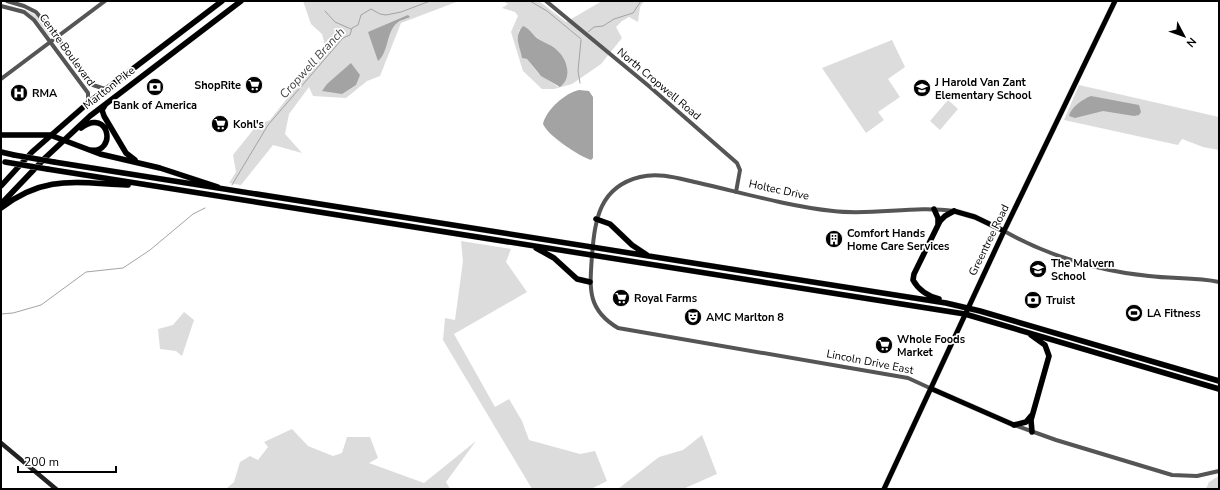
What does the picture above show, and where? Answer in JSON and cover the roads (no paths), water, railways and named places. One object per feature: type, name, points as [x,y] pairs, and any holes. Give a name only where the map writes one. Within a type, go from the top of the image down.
[{"type":"highway","name":"Marlton Pike","points":[[1,186],[50,135],[88,103],[222,1]]},
{"type":"highway","name":"Marlton Pike","points":[[1,204],[63,141],[108,102],[241,1]]},
{"type":"highway","points":[[108,102],[102,108],[102,114],[126,153],[139,163]]},
{"type":"highway","points":[[63,141],[88,123],[96,122],[103,125],[108,135],[104,146],[94,150],[82,148]]},
{"type":"highway","points":[[1,134],[50,135],[100,154],[139,163],[210,183],[225,190]]},
{"type":"highway","points":[[1,152],[225,190],[946,303],[968,308],[1219,381]]},
{"type":"highway","points":[[3,161],[966,314],[1208,385],[1219,390]]},
{"type":"highway","points":[[1,208],[26,191],[60,182],[161,187]]},
{"type":"highway","points":[[288,207],[295,204],[323,208],[327,206]]},
{"type":"highway","points":[[934,209],[938,218],[938,225]]},
{"type":"highway","points":[[946,303],[921,291],[913,280],[918,264],[938,225],[945,216],[954,211]]},
{"type":"highway","points":[[596,219],[610,224],[632,245],[649,256]]},
{"type":"highway","points":[[521,244],[543,251],[554,258],[573,277],[590,282]]},
{"type":"highway","points":[[1022,330],[1041,341],[1045,345],[1049,356],[1033,414],[1031,423],[1032,432]]},
{"type":"highway","points":[[1014,425],[1026,422],[1033,414]]},
{"type":"main road","name":"Greentree Road","points":[[884,489],[932,389],[1004,231],[1115,1]]},
{"type":"main road","name":"Holtec Drive","points":[[954,211],[974,217],[1004,231]]},
{"type":"main road","name":"Lincoln Drive East","points":[[932,389],[1014,425]]},
{"type":"main road","points":[[1,443],[56,489]]},
{"type":"street","name":"Centre Boulevard","points":[[7,1],[32,10],[57,37],[90,84],[105,89]]},
{"type":"street","points":[[1,79],[105,1]]},
{"type":"street","name":"North Cropwell Road","points":[[546,1],[650,87],[737,163],[740,170],[736,192]]},
{"type":"street","name":"Centre Boulevard","points":[[1,6],[28,14],[38,24],[88,93],[88,103]]},
{"type":"street","name":"Holtec Drive","points":[[593,248],[596,219],[600,208],[612,193],[621,185],[640,177],[653,175],[667,176],[736,192],[833,211],[934,209],[954,211]]},
{"type":"street","points":[[1004,231],[1082,264],[1112,271],[1149,276],[1219,282]]},
{"type":"street","name":"Lincoln Drive East","points":[[593,248],[590,292],[596,307],[608,322],[618,328],[908,378],[932,389]]},
{"type":"street","name":"Lincoln Drive East","points":[[1014,425],[1032,432],[1180,476],[1200,476],[1219,471]]},
{"type":"waterway","name":"Cropwell Branch","points":[[232,185],[268,125],[343,38],[350,35],[352,28],[358,25],[361,15],[371,9],[380,14],[386,15],[401,12],[430,1]]},
{"type":"waterway","name":"Cropwell Branch","points":[[530,1],[547,11],[581,39]]},
{"type":"waterway","name":"Cropwell Branch","points":[[588,32],[594,27],[603,26],[614,19],[633,13],[641,1]]},
{"type":"waterway","points":[[325,11],[335,22],[351,29]]},
{"type":"waterway","points":[[580,83],[578,71],[581,40]]},
{"type":"waterway","name":"Cropwell Branch","points":[[1,314],[13,313],[41,305],[86,272],[123,268],[150,250],[193,214],[205,208]]},
{"type":"place","name":"ShopRite","points":[[254,85]]},
{"type":"place","name":"Bank of America","points":[[155,87]]},
{"type":"place","name":"J Harold Van Zant Elementary School","points":[[922,88]]},
{"type":"place","name":"RMA","points":[[19,93]]},
{"type":"place","name":"Kohl's","points":[[220,124]]},
{"type":"place","name":"Comfort Hands Home Care Services","points":[[834,239]]},
{"type":"place","name":"The Malvern School","points":[[1038,269]]},
{"type":"place","name":"Royal Farms","points":[[621,298]]},
{"type":"place","name":"Truist","points":[[1033,300]]},
{"type":"place","name":"LA Fitness","points":[[1134,313]]},
{"type":"place","name":"AMC Marlton 8","points":[[693,317]]},
{"type":"place","name":"Whole Foods Market","points":[[884,345]]}]
